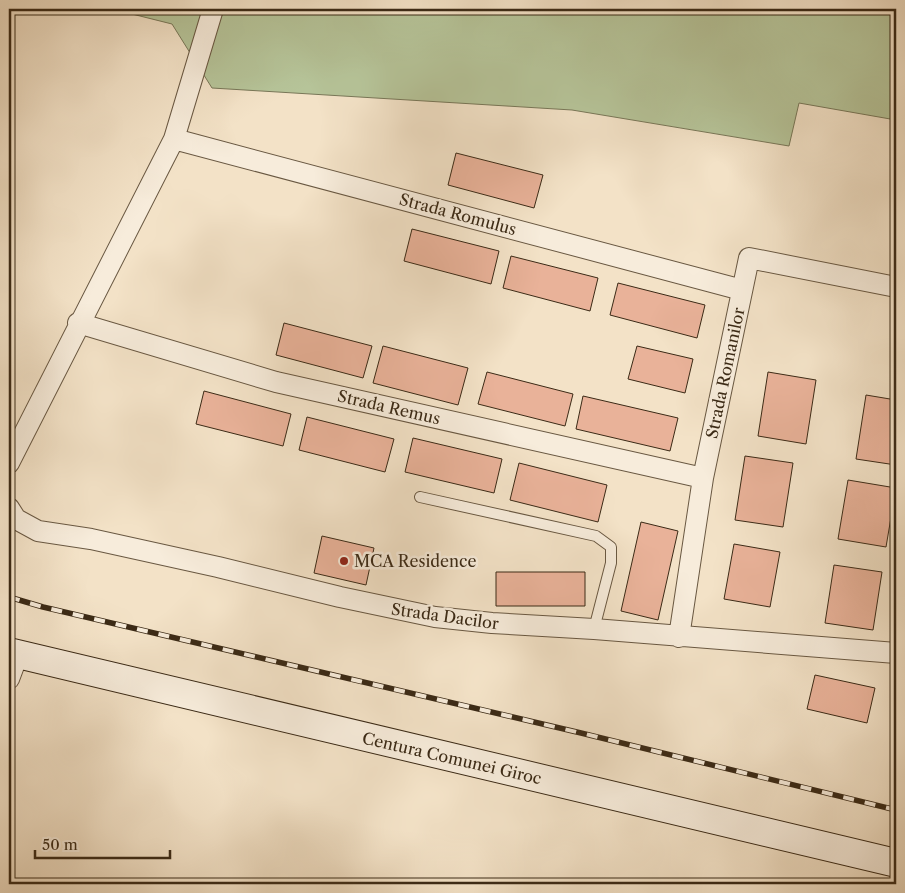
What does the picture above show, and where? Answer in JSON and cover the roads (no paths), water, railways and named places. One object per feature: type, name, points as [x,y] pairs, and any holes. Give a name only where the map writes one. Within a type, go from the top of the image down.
[{"type":"main road","name":"Centura Comunei Giroc","points":[[12,662],[896,863]]},
{"type":"street","points":[[9,463],[78,323],[174,139],[213,9]]},
{"type":"street","name":"Strada Romulus","points":[[174,139],[742,290]]},
{"type":"street","name":"Strada Romanilor","points":[[679,637],[703,478],[749,258],[896,287]]},
{"type":"street","name":"Strada Remus","points":[[78,323],[276,382],[703,478]]},
{"type":"street","name":"Strada Dacilor","points":[[9,508],[16,519],[38,531],[91,539],[397,610],[492,623],[594,629],[896,653]]},
{"type":"lane","points":[[420,497],[596,536],[611,547],[611,563],[594,629]]},
{"type":"railway","points":[[9,597],[43,607],[581,733],[896,810]]},
{"type":"place","name":"MCA Residence","points":[[344,561]]}]
